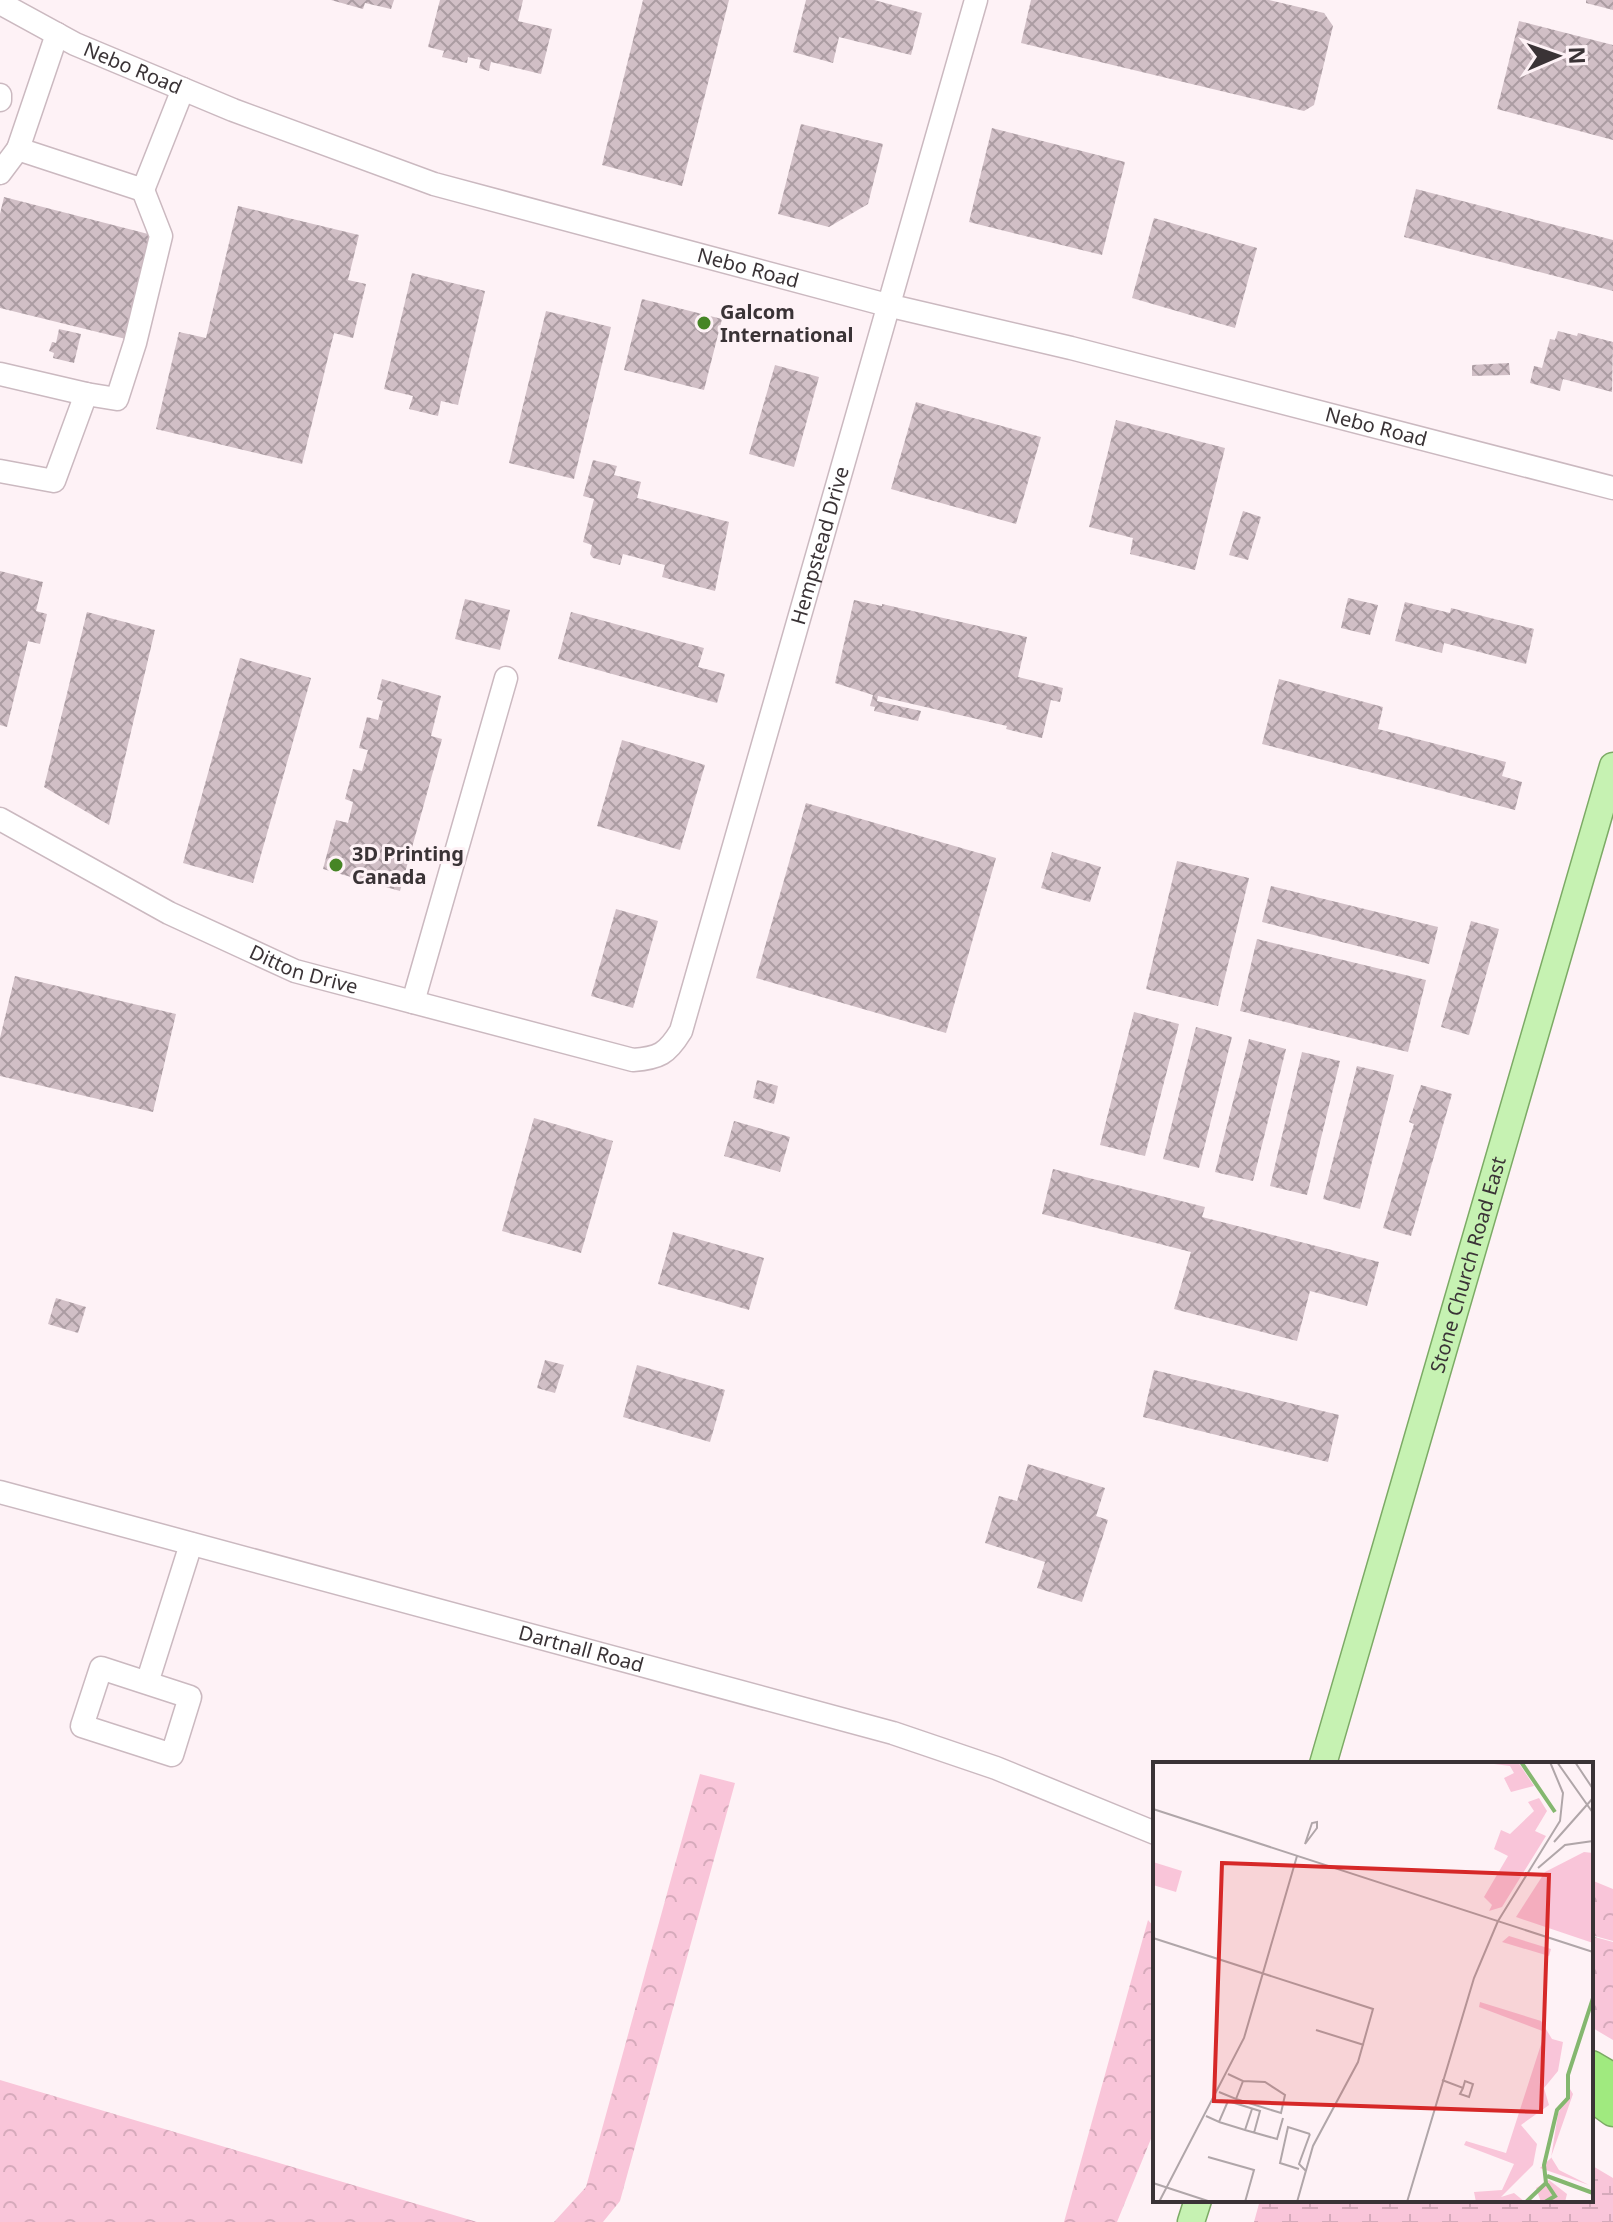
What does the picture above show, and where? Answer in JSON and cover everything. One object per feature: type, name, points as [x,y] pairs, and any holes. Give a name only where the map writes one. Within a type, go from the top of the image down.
[{"type":"highway","points":[[1593,2067],[1613,2079]]},
{"type":"highway","points":[[1593,2096],[1613,2109]]},
{"type":"main road","name":"Stone Church Road East","points":[[1324,1762],[1613,766]]},
{"type":"main road","points":[[1191,2222],[1197,2202]]},
{"type":"street","name":"Hempstead Drive","points":[[633,1060],[657,1058],[673,1045],[681,1031],[976,0]]},
{"type":"street","name":"Nebo Road","points":[[0,3],[57,34],[250,117],[434,184],[887,305],[1071,348],[1613,488]]},
{"type":"street","points":[[0,173],[18,149],[57,34]]},
{"type":"street","points":[[0,374],[117,399],[135,343],[161,236],[143,190],[183,89]]},
{"type":"street","points":[[18,149],[143,190]]},
{"type":"street","points":[[0,471],[54,481],[86,394]]},
{"type":"street","points":[[413,1002],[506,678]]},
{"type":"street","name":"Ditton Drive","points":[[0,819],[169,913],[295,971],[633,1060]]},
{"type":"street","name":"Dartnall Road","points":[[0,1492],[893,1733],[996,1768],[1153,1832]]},
{"type":"street","points":[[147,1683],[191,1544]]},
{"type":"street","points":[[101,1668],[147,1683],[190,1697],[172,1755],[82,1726],[101,1668]]},
{"type":"green space","points":[[700,1774],[735,1783],[620,2201],[603,2222],[554,2222],[586,2187]]},
{"type":"green space","points":[[1593,1881],[1613,1889],[1613,1941],[1593,1936]]},
{"type":"green space","points":[[1148,1920],[1153,1926],[1153,2134],[1117,2222],[1064,2222]]},
{"type":"green space","points":[[1593,1937],[1613,1942],[1613,2040],[1593,2028]]},
{"type":"green space","points":[[0,2080],[477,2222],[0,2222]]},
{"type":"green space","points":[[1593,2166],[1613,2178],[1613,2222],[1254,2222],[1259,2202],[1593,2202]]},
{"type":"building","points":[[331,0],[394,0],[391,9],[365,3],[363,9]]},
{"type":"building","points":[[440,0],[523,0],[518,21],[552,29],[541,74],[491,62],[489,71],[479,68],[481,60],[468,57],[467,63],[442,57],[444,51],[428,47]]},
{"type":"building","points":[[643,0],[729,0],[682,186],[602,165]]},
{"type":"building","points":[[806,0],[874,0],[922,13],[911,55],[839,37],[833,63],[793,52]]},
{"type":"building","points":[[1031,0],[1269,0],[1324,13],[1333,26],[1314,105],[1304,111],[1021,43]]},
{"type":"building","points":[[1586,0],[1613,0],[1613,10],[1586,3]]},
{"type":"building","points":[[1519,21],[1613,45],[1613,140],[1497,109]]},
{"type":"building","points":[[801,124],[883,144],[868,204],[829,227],[778,214]]},
{"type":"building","points":[[992,128],[1125,162],[1102,255],[969,222]]},
{"type":"building","points":[[1416,189],[1613,240],[1613,291],[1404,237]]},
{"type":"building","points":[[4,197],[152,235],[126,339],[0,308],[0,214]]},
{"type":"building","points":[[238,206],[359,235],[348,280],[366,284],[353,338],[334,333],[302,464],[156,429],[179,332],[206,338]]},
{"type":"building","points":[[1154,218],[1257,248],[1235,328],[1132,298]]},
{"type":"building","points":[[412,273],[485,291],[458,405],[441,401],[438,416],[409,409],[413,396],[384,389]]},
{"type":"building","points":[[642,299],[722,319],[704,390],[624,370]]},
{"type":"building","points":[[546,311],[611,327],[574,479],[509,463]]},
{"type":"building","points":[[59,329],[81,334],[74,363],[53,358],[54,353],[49,351],[52,342],[56,343]]},
{"type":"building","points":[[1558,331],[1613,342],[1612,392],[1563,379],[1560,391],[1530,383],[1534,366],[1542,368],[1550,339],[1555,340]]},
{"type":"building","points":[[1509,363],[1510,375],[1472,376],[1472,365]]},
{"type":"building","points":[[775,365],[819,377],[794,467],[749,454]]},
{"type":"building","points":[[916,402],[1041,437],[1016,524],[891,489]]},
{"type":"building","points":[[1116,420],[1225,448],[1195,570],[1130,554],[1133,538],[1089,527]]},
{"type":"building","points":[[593,460],[617,466],[614,475],[641,482],[637,498],[729,522],[715,591],[662,577],[665,565],[623,554],[620,565],[593,558],[590,554],[592,545],[583,542],[594,499],[583,496]]},
{"type":"building","points":[[1243,511],[1261,517],[1248,560],[1229,555]]},
{"type":"building","points":[[0,571],[43,582],[36,611],[47,614],[40,644],[28,641],[7,727],[0,725]]},
{"type":"building","points":[[1348,598],[1378,605],[1370,635],[1341,628]]},
{"type":"building","points":[[465,599],[510,610],[500,650],[455,639]]},
{"type":"building","points":[[854,600],[1027,637],[1018,677],[1063,688],[1060,702],[1051,700],[1042,738],[1006,729],[1007,726],[878,696],[877,701],[921,711],[918,721],[874,711],[875,707],[870,706],[873,695],[835,683]]},
{"type":"building","points":[[1405,602],[1450,613],[1451,608],[1534,629],[1526,664],[1444,643],[1442,653],[1395,641]]},
{"type":"building","points":[[87,612],[155,630],[109,825],[44,787]]},
{"type":"building","points":[[571,612],[704,648],[698,667],[725,674],[717,703],[558,659]]},
{"type":"building","points":[[240,658],[311,678],[253,883],[183,863]]},
{"type":"building","points":[[382,679],[441,696],[431,736],[442,739],[400,891],[323,869],[336,820],[348,823],[353,802],[345,799],[353,769],[362,771],[368,750],[359,748],[367,717],[378,720],[383,701],[377,699]]},
{"type":"building","points":[[1279,679],[1383,707],[1378,729],[1506,762],[1502,776],[1522,782],[1515,810],[1262,744]]},
{"type":"building","points":[[622,740],[705,765],[680,850],[597,826]]},
{"type":"building","points":[[806,803],[996,858],[946,1033],[756,978]]},
{"type":"building","points":[[1052,852],[1101,867],[1090,902],[1041,888]]},
{"type":"building","points":[[1177,861],[1249,878],[1218,1006],[1146,989]]},
{"type":"building","points":[[1271,886],[1438,927],[1429,964],[1262,922]]},
{"type":"building","points":[[616,909],[658,921],[633,1008],[591,996]]},
{"type":"building","points":[[1471,921],[1499,929],[1469,1035],[1441,1027]]},
{"type":"building","points":[[1257,939],[1426,980],[1408,1052],[1240,1011]]},
{"type":"building","points":[[15,976],[176,1014],[153,1112],[0,1076],[0,1038]]},
{"type":"building","points":[[1134,1012],[1179,1024],[1145,1156],[1100,1145]]},
{"type":"building","points":[[1196,1027],[1232,1037],[1199,1168],[1163,1159]]},
{"type":"building","points":[[1249,1039],[1286,1049],[1253,1181],[1215,1172]]},
{"type":"building","points":[[1302,1052],[1340,1061],[1307,1195],[1270,1186]]},
{"type":"building","points":[[1357,1066],[1394,1075],[1360,1209],[1323,1199]]},
{"type":"building","points":[[757,1080],[778,1086],[774,1104],[753,1098]]},
{"type":"building","points":[[1421,1085],[1452,1094],[1411,1236],[1383,1228],[1414,1124],[1409,1122]]},
{"type":"building","points":[[534,1118],[613,1141],[581,1253],[502,1231]]},
{"type":"building","points":[[734,1121],[790,1137],[780,1172],[724,1156]]},
{"type":"building","points":[[1053,1169],[1205,1207],[1202,1217],[1379,1262],[1367,1306],[1310,1291],[1297,1341],[1174,1309],[1191,1252],[1042,1214]]},
{"type":"building","points":[[673,1232],[764,1258],[749,1310],[658,1284]]},
{"type":"building","points":[[56,1298],[86,1307],[78,1333],[48,1324]]},
{"type":"building","points":[[545,1360],[564,1365],[555,1393],[537,1388]]},
{"type":"building","points":[[637,1365],[725,1390],[710,1442],[623,1417]]},
{"type":"building","points":[[1154,1370],[1339,1415],[1328,1462],[1143,1417]]},
{"type":"building","points":[[1028,1464],[1105,1488],[1096,1516],[1108,1520],[1082,1602],[1037,1588],[1045,1562],[985,1543],[999,1496],[1017,1501]]},
{"type":"place","name":"Galcom International","points":[[704,323]]},
{"type":"place","name":"3D Printing Canada","points":[[336,865]]}]
